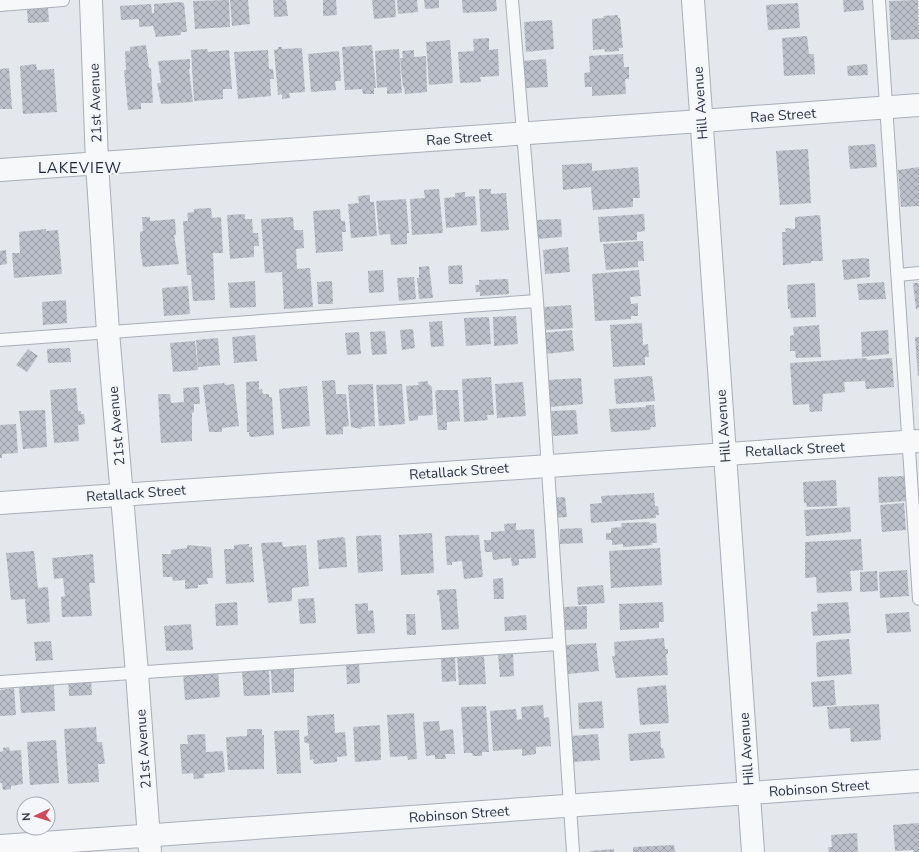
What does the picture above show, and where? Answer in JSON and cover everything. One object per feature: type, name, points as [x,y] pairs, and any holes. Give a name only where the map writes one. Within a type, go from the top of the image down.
[{"type":"street","name":"21st Avenue","points":[[91,0],[97,163],[108,332],[137,673],[149,844]]},
{"type":"street","name":"Hill Avenue","points":[[693,0],[753,852]]},
{"type":"street","name":"Rae Street","points":[[0,170],[919,105]]},
{"type":"street","name":"Retallack Street","points":[[0,503],[724,453],[914,442]]},
{"type":"street","name":"Robinson Street","points":[[0,846],[149,844],[570,806],[919,781]]},
{"type":"lane","points":[[0,5],[63,0]]},
{"type":"lane","points":[[512,0],[537,301],[558,644],[573,852]]},
{"type":"lane","points":[[879,0],[898,275],[914,442],[919,599]]},
{"type":"lane","points":[[898,275],[919,273]]},
{"type":"lane","points":[[0,340],[537,301]]},
{"type":"lane","points":[[0,682],[558,644]]},
{"type":"building","points":[[229,0],[230,27],[195,29],[193,1]]},
{"type":"building","points":[[230,0],[248,0],[250,24],[232,26]]},
{"type":"building","points":[[273,0],[286,0],[288,16],[274,17]]},
{"type":"building","points":[[323,0],[336,0],[337,15],[323,16]]},
{"type":"building","points":[[372,0],[395,0],[396,17],[374,19]]},
{"type":"building","points":[[397,0],[417,0],[418,12],[398,14]]},
{"type":"building","points":[[424,0],[439,0],[439,8],[425,9]]},
{"type":"building","points":[[462,0],[496,0],[497,11],[463,13]]},
{"type":"building","points":[[843,0],[863,0],[864,10],[844,12]]},
{"type":"building","points":[[918,0],[919,39],[891,40],[889,1]]},
{"type":"building","points":[[184,3],[187,32],[181,32],[181,35],[156,37],[153,26],[139,27],[139,19],[121,20],[120,6],[151,4],[152,13],[154,13],[154,4]]},
{"type":"building","points":[[798,3],[800,28],[768,30],[766,5]]},
{"type":"building","points":[[48,8],[49,22],[28,23],[27,9]]},
{"type":"building","points":[[618,15],[618,18],[620,18],[623,48],[619,48],[619,51],[605,52],[604,49],[593,50],[592,19],[604,18],[603,16]]},
{"type":"building","points":[[552,20],[554,49],[526,52],[524,22]]},
{"type":"building","points":[[807,36],[809,54],[814,54],[815,74],[784,76],[782,38]]},
{"type":"building","points":[[489,38],[489,50],[498,49],[499,76],[480,77],[481,82],[460,83],[458,52],[474,51],[473,39]]},
{"type":"building","points":[[450,40],[453,83],[429,85],[426,42]]},
{"type":"building","points":[[146,45],[149,68],[151,68],[153,103],[141,103],[141,109],[128,110],[124,70],[126,70],[125,51],[130,51],[130,47]]},
{"type":"building","points":[[372,45],[376,88],[374,88],[374,94],[363,94],[362,89],[345,90],[342,47]]},
{"type":"building","points":[[278,47],[282,47],[282,49],[302,48],[305,92],[289,93],[290,98],[282,99],[282,94],[278,95],[274,50],[278,49]]},
{"type":"building","points":[[207,49],[208,52],[229,50],[232,89],[223,89],[223,99],[194,101],[191,50]]},
{"type":"building","points":[[399,49],[402,93],[387,94],[387,87],[377,88],[375,51]]},
{"type":"building","points":[[268,50],[269,69],[273,69],[274,79],[270,79],[271,96],[238,99],[234,52]]},
{"type":"building","points":[[414,50],[414,57],[426,56],[427,92],[405,94],[400,58],[403,58],[402,51]]},
{"type":"building","points":[[339,51],[341,81],[335,81],[336,90],[311,92],[308,54]]},
{"type":"building","points":[[623,54],[624,67],[629,67],[629,79],[625,79],[626,94],[592,96],[592,87],[585,87],[584,73],[590,72],[589,56]]},
{"type":"building","points":[[190,59],[189,69],[193,102],[161,104],[157,83],[161,83],[158,61]]},
{"type":"building","points":[[546,59],[548,87],[526,88],[523,61]]},
{"type":"building","points":[[36,64],[37,70],[54,69],[57,112],[23,114],[20,66]]},
{"type":"building","points":[[867,64],[868,75],[848,76],[847,66]]},
{"type":"building","points":[[9,68],[12,109],[0,109],[0,69]]},
{"type":"building","points":[[875,144],[877,167],[850,169],[848,146]]},
{"type":"building","points":[[808,149],[811,203],[780,205],[776,151]]},
{"type":"building","points":[[592,163],[592,171],[638,167],[640,198],[633,198],[633,207],[593,210],[591,187],[563,190],[562,165]]},
{"type":"building","points":[[919,167],[919,206],[901,207],[898,170]]},
{"type":"building","points":[[439,189],[443,233],[412,235],[410,199],[425,198],[424,190]]},
{"type":"building","points":[[479,189],[491,189],[491,194],[506,193],[509,230],[481,232]]},
{"type":"building","points":[[465,192],[465,197],[475,196],[477,225],[446,228],[444,198],[455,197],[455,193]]},
{"type":"building","points":[[370,195],[370,202],[374,202],[377,236],[351,238],[348,204],[359,203],[358,196]]},
{"type":"building","points":[[406,199],[409,233],[407,233],[407,244],[391,245],[390,234],[379,235],[376,201]]},
{"type":"building","points":[[211,208],[212,218],[221,217],[223,253],[213,253],[215,300],[193,301],[191,275],[187,275],[183,221],[188,221],[187,213],[194,212],[194,209]]},
{"type":"building","points":[[340,209],[341,221],[345,221],[346,232],[342,232],[343,251],[316,253],[313,211]]},
{"type":"building","points":[[245,214],[245,219],[252,219],[253,233],[258,233],[259,246],[254,246],[254,257],[230,259],[227,215]]},
{"type":"building","points":[[644,214],[645,231],[637,232],[637,240],[600,242],[598,217]]},
{"type":"building","points":[[820,215],[823,261],[783,265],[782,232],[786,232],[785,228],[795,229],[795,217]]},
{"type":"building","points":[[142,217],[150,217],[150,221],[175,219],[176,235],[174,235],[179,264],[143,267],[140,248],[140,232],[143,231]]},
{"type":"building","points":[[293,217],[294,230],[303,230],[304,248],[296,249],[297,269],[310,268],[313,307],[284,309],[282,272],[265,273],[261,219]]},
{"type":"building","points":[[561,219],[562,237],[537,239],[536,220]]},
{"type":"building","points":[[46,229],[46,231],[58,230],[62,274],[14,278],[12,253],[20,253],[19,232]]},
{"type":"building","points":[[643,241],[644,261],[638,261],[638,267],[606,270],[603,244]]},
{"type":"building","points":[[568,247],[570,272],[545,274],[543,250]]},
{"type":"building","points":[[6,250],[7,264],[0,265],[0,251]]},
{"type":"building","points":[[869,259],[870,277],[844,280],[842,260]]},
{"type":"building","points":[[462,265],[463,284],[449,284],[448,266]]},
{"type":"building","points":[[429,266],[433,298],[419,299],[417,278],[419,278],[419,267]]},
{"type":"building","points":[[383,270],[384,292],[369,293],[368,271]]},
{"type":"building","points":[[639,270],[641,296],[630,297],[631,304],[638,303],[638,316],[631,316],[631,319],[595,321],[592,274]]},
{"type":"building","points":[[414,277],[416,299],[399,301],[397,278]]},
{"type":"building","points":[[508,279],[509,294],[480,296],[480,292],[476,292],[475,285],[479,285],[479,280]]},
{"type":"building","points":[[255,281],[256,307],[230,308],[228,283]]},
{"type":"building","points":[[332,281],[333,304],[318,304],[317,282]]},
{"type":"building","points":[[884,282],[886,299],[859,300],[857,284]]},
{"type":"building","points":[[815,283],[816,317],[791,318],[790,309],[788,309],[787,285]]},
{"type":"building","points":[[913,283],[919,283],[919,308],[916,309]]},
{"type":"building","points":[[188,286],[190,314],[164,316],[162,288]]},
{"type":"building","points":[[66,300],[67,323],[43,325],[42,302]]},
{"type":"building","points":[[571,305],[573,328],[546,330],[544,307]]},
{"type":"building","points":[[516,316],[518,344],[494,346],[493,317]]},
{"type":"building","points":[[489,317],[491,344],[466,346],[464,318]]},
{"type":"building","points":[[442,321],[444,346],[431,347],[429,322]]},
{"type":"building","points":[[642,323],[643,345],[648,344],[649,357],[645,357],[645,365],[613,367],[610,325]]},
{"type":"building","points":[[819,325],[821,357],[796,358],[795,351],[790,351],[790,336],[794,335],[793,327]]},
{"type":"building","points":[[413,329],[415,348],[402,350],[400,330]]},
{"type":"building","points":[[572,330],[574,351],[545,354],[543,333]]},
{"type":"building","points":[[888,330],[889,354],[862,357],[861,332]]},
{"type":"building","points":[[385,331],[387,354],[372,355],[370,332]]},
{"type":"building","points":[[359,332],[361,354],[347,355],[345,333]]},
{"type":"building","points":[[255,335],[257,361],[234,363],[232,337]]},
{"type":"building","points":[[915,337],[919,337],[919,376],[918,376]]},
{"type":"building","points":[[218,338],[220,365],[198,367],[196,340]]},
{"type":"building","points":[[195,341],[198,370],[173,372],[170,343]]},
{"type":"building","points":[[70,348],[71,362],[48,363],[47,349]]},
{"type":"building","points":[[28,349],[38,356],[27,372],[16,365]]},
{"type":"building","points":[[867,358],[867,360],[892,358],[894,387],[866,389],[865,381],[844,382],[845,392],[823,394],[822,411],[810,412],[809,404],[793,405],[790,363]]},
{"type":"building","points":[[652,376],[655,401],[616,404],[614,379]]},
{"type":"building","points":[[491,377],[494,415],[487,415],[488,420],[464,422],[462,379]]},
{"type":"building","points":[[581,378],[583,404],[550,407],[548,380]]},
{"type":"building","points":[[335,380],[336,394],[346,394],[349,426],[343,427],[343,434],[326,435],[322,381]]},
{"type":"building","points":[[259,381],[259,390],[262,389],[263,394],[269,394],[269,397],[272,397],[274,435],[252,437],[249,436],[249,432],[247,432],[246,382]]},
{"type":"building","points":[[428,381],[428,384],[432,387],[433,415],[418,416],[418,420],[409,421],[406,386],[419,385],[418,382]]},
{"type":"building","points":[[523,382],[526,416],[497,418],[495,384]]},
{"type":"building","points":[[224,383],[225,385],[234,384],[239,426],[222,428],[222,432],[209,432],[203,385]]},
{"type":"building","points":[[373,384],[375,426],[361,427],[361,429],[351,427],[348,385]]},
{"type":"building","points":[[402,384],[405,424],[379,426],[376,385]]},
{"type":"building","points":[[307,386],[310,426],[282,429],[279,389]]},
{"type":"building","points":[[199,387],[200,404],[194,404],[194,412],[192,413],[192,441],[161,443],[158,394],[170,394],[171,403],[184,402],[183,388]]},
{"type":"building","points":[[76,388],[78,411],[81,411],[81,414],[84,414],[85,424],[78,425],[79,441],[54,443],[50,390]]},
{"type":"building","points":[[437,390],[458,390],[460,421],[447,422],[447,430],[438,430],[435,392]]},
{"type":"building","points":[[646,405],[654,405],[656,427],[651,427],[650,430],[611,432],[609,409],[646,407]]},
{"type":"building","points":[[45,410],[47,447],[23,449],[19,411]]},
{"type":"building","points":[[576,410],[578,434],[553,436],[551,411]]},
{"type":"building","points":[[16,424],[18,453],[2,454],[2,458],[0,458],[0,425]]},
{"type":"building","points":[[904,476],[906,501],[879,503],[878,477]]},
{"type":"building","points":[[836,480],[837,506],[807,507],[806,503],[804,503],[803,482]]},
{"type":"building","points":[[654,493],[655,506],[658,506],[659,515],[656,515],[656,518],[591,523],[590,504],[602,503],[601,496]]},
{"type":"building","points":[[565,497],[567,517],[554,518],[553,498]]},
{"type":"building","points":[[904,503],[906,530],[882,532],[880,505]]},
{"type":"building","points":[[850,507],[851,532],[806,536],[804,510]]},
{"type":"building","points":[[650,522],[650,524],[656,523],[657,543],[652,543],[652,545],[623,547],[623,544],[612,545],[612,540],[606,540],[606,533],[611,533],[611,528],[622,527],[621,523]]},
{"type":"building","points":[[516,523],[516,530],[534,529],[536,558],[519,559],[519,565],[512,566],[511,558],[493,560],[492,552],[485,552],[484,540],[491,540],[491,532],[505,531],[504,524]]},
{"type":"building","points":[[582,528],[583,543],[560,544],[560,529]]},
{"type":"building","points":[[432,533],[434,573],[401,575],[399,535]]},
{"type":"building","points":[[381,535],[383,571],[358,573],[356,536]]},
{"type":"building","points":[[479,535],[483,577],[464,579],[462,561],[452,562],[452,565],[447,565],[445,536]]},
{"type":"building","points":[[342,537],[345,538],[347,567],[319,569],[317,540]]},
{"type":"building","points":[[861,539],[863,570],[850,571],[852,591],[817,593],[816,577],[805,578],[805,542]]},
{"type":"building","points":[[282,542],[283,547],[306,545],[309,586],[292,588],[292,601],[268,603],[261,543]]},
{"type":"building","points":[[249,544],[249,547],[252,547],[254,582],[226,584],[224,549],[234,549],[234,545]]},
{"type":"building","points":[[187,545],[211,547],[213,578],[207,578],[208,584],[198,585],[198,588],[185,589],[185,580],[173,581],[172,577],[163,577],[162,554],[171,554],[171,550],[187,548]]},
{"type":"building","points":[[660,548],[662,585],[611,588],[609,551]]},
{"type":"building","points":[[34,551],[38,588],[48,587],[50,622],[27,624],[25,599],[11,600],[6,553]]},
{"type":"building","points":[[93,554],[95,583],[89,583],[92,616],[62,617],[61,597],[65,596],[63,578],[54,579],[52,558]]},
{"type":"building","points":[[907,570],[909,596],[880,598],[879,572]]},
{"type":"building","points":[[877,571],[878,591],[860,592],[860,572]]},
{"type":"building","points":[[503,578],[504,599],[494,599],[493,579]]},
{"type":"building","points":[[603,585],[605,603],[578,605],[577,587]]},
{"type":"building","points":[[456,589],[459,629],[442,630],[439,595],[437,595],[437,590]]},
{"type":"building","points":[[314,598],[316,623],[300,624],[298,599]]},
{"type":"building","points":[[237,602],[238,625],[216,626],[215,604]]},
{"type":"building","points":[[663,602],[664,622],[659,622],[659,628],[620,630],[619,604]]},
{"type":"building","points":[[848,602],[851,633],[813,636],[811,612],[818,611],[817,604]]},
{"type":"building","points":[[368,603],[368,611],[373,610],[375,633],[357,634],[355,604]]},
{"type":"building","points":[[587,606],[587,629],[565,630],[564,607]]},
{"type":"building","points":[[909,612],[911,632],[887,633],[885,614]]},
{"type":"building","points":[[406,614],[415,614],[416,635],[407,635]]},
{"type":"building","points":[[526,615],[527,630],[505,631],[504,617]]},
{"type":"building","points":[[191,624],[193,650],[166,651],[164,626]]},
{"type":"building","points":[[664,638],[665,649],[668,649],[668,654],[666,654],[668,675],[616,678],[612,656],[615,656],[614,642]]},
{"type":"building","points":[[849,639],[852,674],[817,677],[816,643],[821,641]]},
{"type":"building","points":[[51,641],[53,660],[36,661],[34,642]]},
{"type":"building","points":[[596,643],[599,671],[568,674],[565,645]]},
{"type":"building","points":[[513,654],[514,676],[500,677],[498,655]]},
{"type":"building","points":[[484,656],[486,684],[459,685],[457,658]]},
{"type":"building","points":[[455,657],[456,681],[442,682],[441,658]]},
{"type":"building","points":[[359,663],[360,683],[347,684],[346,664]]},
{"type":"building","points":[[294,669],[294,692],[272,693],[271,670]]},
{"type":"building","points":[[218,670],[220,697],[185,700],[183,673]]},
{"type":"building","points":[[269,670],[270,695],[244,696],[242,672]]},
{"type":"building","points":[[91,679],[92,695],[69,696],[68,681]]},
{"type":"building","points":[[834,680],[836,705],[813,707],[811,682]]},
{"type":"building","points":[[54,685],[55,711],[21,713],[19,687]]},
{"type":"building","points":[[666,685],[669,723],[640,725],[637,688]]},
{"type":"building","points":[[14,688],[16,715],[0,716],[0,690]]},
{"type":"building","points":[[602,701],[604,728],[579,729],[578,703]]},
{"type":"building","points":[[879,704],[881,740],[851,742],[850,728],[829,729],[827,707]]},
{"type":"building","points":[[543,705],[544,718],[549,717],[551,746],[536,747],[536,754],[522,756],[522,749],[493,751],[490,711],[516,709],[517,720],[522,719],[521,707]]},
{"type":"building","points":[[486,706],[489,752],[482,752],[482,756],[473,756],[472,753],[464,753],[461,707]]},
{"type":"building","points":[[414,713],[417,759],[408,760],[407,756],[390,757],[387,715]]},
{"type":"building","points":[[334,714],[335,733],[345,732],[347,756],[337,757],[337,762],[314,764],[313,759],[310,760],[309,744],[304,742],[304,737],[308,735],[307,716]]},
{"type":"building","points":[[439,721],[440,731],[453,729],[455,754],[445,754],[446,759],[435,759],[435,755],[426,756],[423,722]]},
{"type":"building","points":[[380,725],[381,760],[355,762],[353,727]]},
{"type":"building","points":[[96,727],[97,742],[102,742],[105,764],[98,764],[99,782],[68,784],[64,729]]},
{"type":"building","points":[[247,729],[262,729],[262,735],[264,735],[264,769],[228,770],[226,737],[247,736]]},
{"type":"building","points":[[299,730],[301,773],[277,774],[274,731]]},
{"type":"building","points":[[660,731],[661,748],[663,748],[665,758],[630,761],[628,734]]},
{"type":"building","points":[[205,734],[206,752],[223,751],[225,772],[204,774],[204,778],[194,779],[193,773],[182,774],[180,744],[188,744],[187,735]]},
{"type":"building","points":[[598,734],[600,760],[573,762],[571,736]]},
{"type":"building","points":[[56,740],[59,783],[30,785],[27,742]]},
{"type":"building","points":[[9,747],[10,751],[21,750],[23,784],[11,786],[11,789],[3,790],[2,783],[0,783],[0,752],[3,751],[3,748]]},
{"type":"building","points":[[919,823],[919,852],[914,852],[913,850],[895,851],[893,825]]},
{"type":"building","points":[[857,833],[858,852],[829,852],[828,847],[832,847],[831,835]]},
{"type":"building","points":[[674,845],[675,852],[633,852],[633,847]]},
{"type":"building","points":[[614,849],[614,852],[590,852],[590,851]]},
{"type":"district","name":"LAKEVIEW","points":[[80,168]]}]
